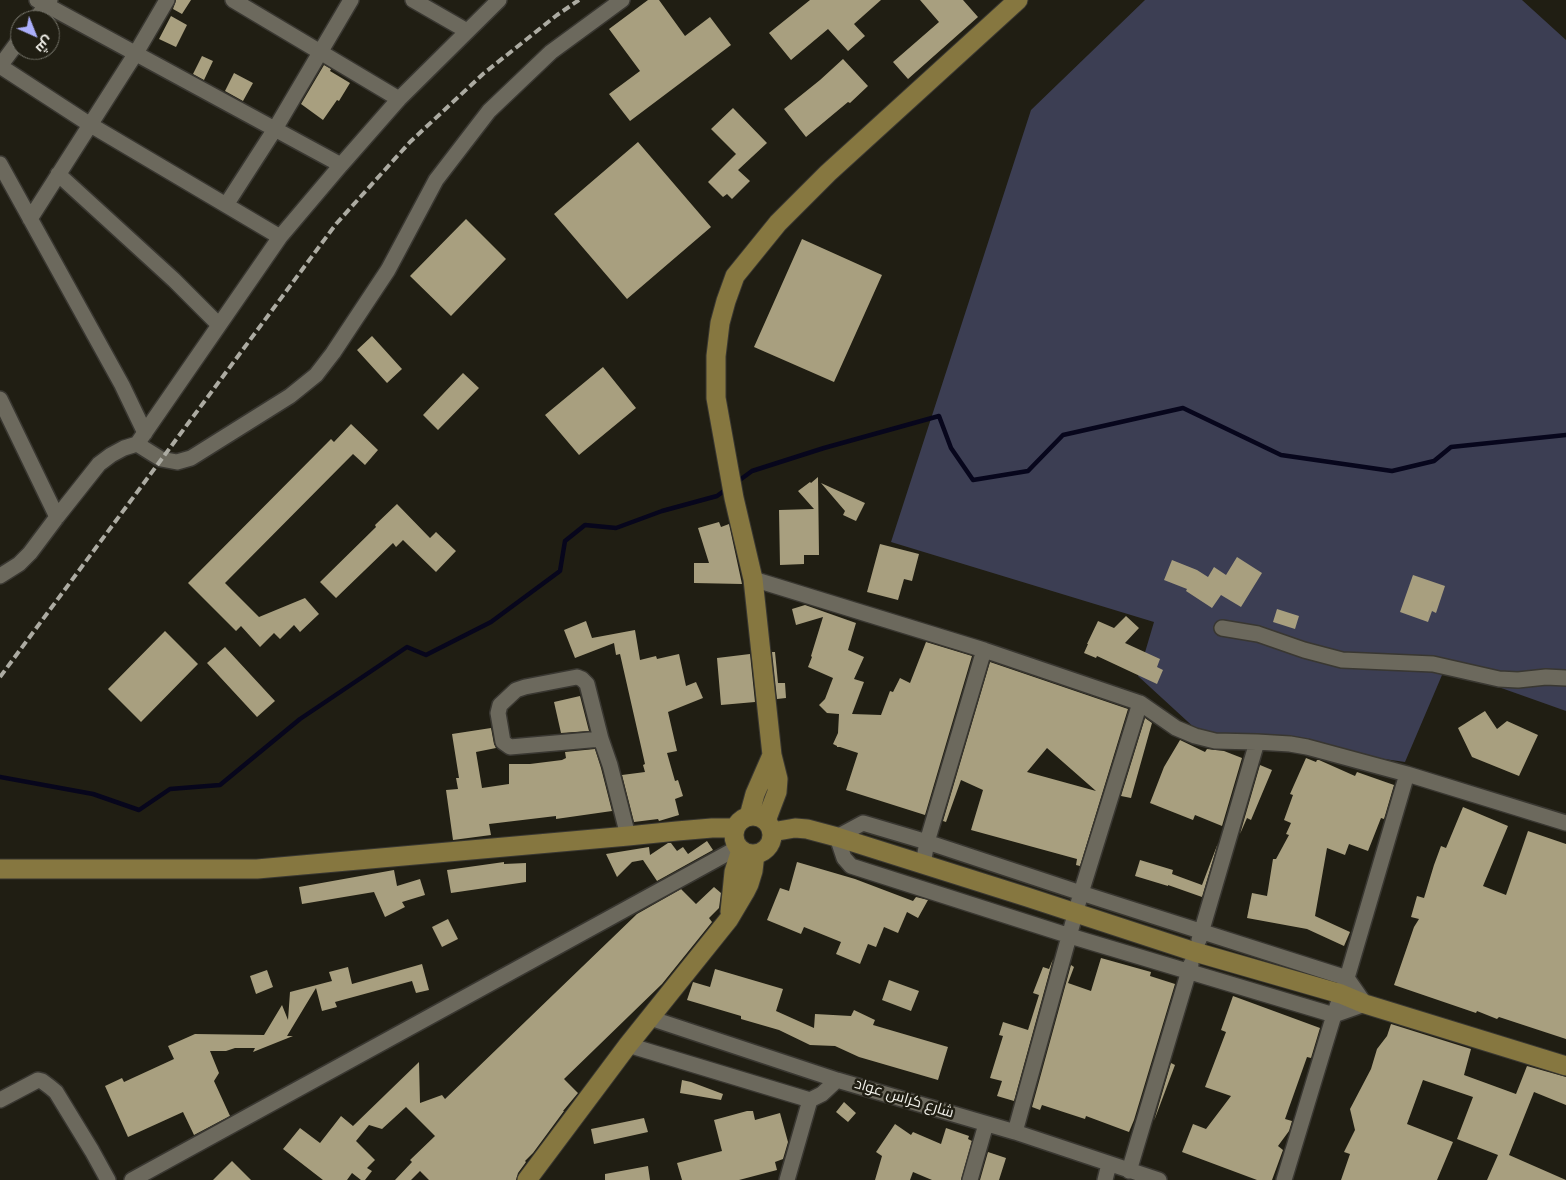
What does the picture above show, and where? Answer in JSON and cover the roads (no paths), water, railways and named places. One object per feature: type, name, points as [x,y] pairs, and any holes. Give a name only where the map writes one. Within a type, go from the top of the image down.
[{"type":"main road","points":[[756,824],[770,844],[761,852],[745,850],[734,838],[756,824],[777,792],[778,778],[772,756],[753,579],[734,498],[716,398],[716,356],[720,323],[726,301],[735,276],[778,223],[822,180],[1018,0]]},
{"type":"main road","points":[[0,868],[257,869],[756,824],[808,829],[1076,912],[1195,952],[1344,986],[1365,1004],[1566,1066]]},
{"type":"main road","points":[[527,1180],[628,1045],[730,918],[734,872],[745,850]]},
{"type":"street","points":[[30,219],[136,53],[166,0]]},
{"type":"street","points":[[234,0],[399,99]]},
{"type":"street","points":[[226,205],[275,129],[351,0]]},
{"type":"street","points":[[413,0],[466,31]]},
{"type":"street","points":[[0,576],[20,564],[30,553],[100,464],[111,455],[141,439],[280,237],[340,165],[399,99],[499,0]]},
{"type":"street","points":[[0,164],[122,385],[141,439],[161,459],[178,462],[191,458],[290,396],[316,375],[333,353],[388,270],[436,180],[489,112],[551,52],[622,0]]},
{"type":"street","points":[[44,2],[340,165]]},
{"type":"street","points":[[10,53],[0,66],[89,124],[280,237]]},
{"type":"street","points":[[58,174],[174,280],[219,325]]},
{"type":"street","points":[[0,399],[57,517]]},
{"type":"street","points":[[753,579],[984,650],[1140,703],[1176,728],[1195,736],[1215,741],[1290,744],[1307,747],[1407,774],[1566,823]]},
{"type":"street","points":[[1222,628],[1258,634],[1311,652],[1342,660],[1433,664],[1499,679],[1566,678]]},
{"type":"street","points":[[923,864],[927,842],[984,650]]},
{"type":"street","points":[[601,739],[507,746],[503,742],[501,732],[498,714],[500,705],[516,690],[525,687],[577,677],[587,684],[628,836]]},
{"type":"street","points":[[1015,1132],[1081,893],[1140,703]]},
{"type":"street","points":[[1129,1171],[1256,742]]},
{"type":"street","points":[[1284,1180],[1407,774]]},
{"type":"street","points":[[1344,986],[1201,932],[927,842],[863,823],[837,837],[844,858],[850,866],[1070,936],[1334,1015],[1365,1004]]},
{"type":"street","points":[[139,1179],[745,850]]},
{"type":"street","name":"شارع كراس عواد","points":[[650,1018],[837,1080],[1015,1132],[1159,1180]]},
{"type":"street","points":[[628,1045],[810,1100],[822,1094],[837,1080]]},
{"type":"street","points":[[0,1100],[38,1080],[42,1081],[56,1092],[108,1180]]},
{"type":"street","points":[[787,1180],[810,1100]]},
{"type":"street","points":[[970,1180],[986,1124]]},
{"type":"street","points":[[1105,1180],[1109,1164]]},
{"type":"waterway","points":[[737,482],[752,471],[824,448],[939,416],[951,448],[973,480],[1028,471],[1063,435],[1183,408],[1281,455],[1392,471],[1434,461],[1451,447],[1566,435]]},
{"type":"waterway","points":[[0,777],[93,794],[139,810],[170,789],[220,785],[300,719],[407,647],[426,655],[491,622],[560,571],[565,541],[585,525],[616,528],[662,511],[717,496],[728,488]]},
{"type":"railway","points":[[0,677],[336,224],[410,142],[483,74],[557,15],[579,0]]}]
